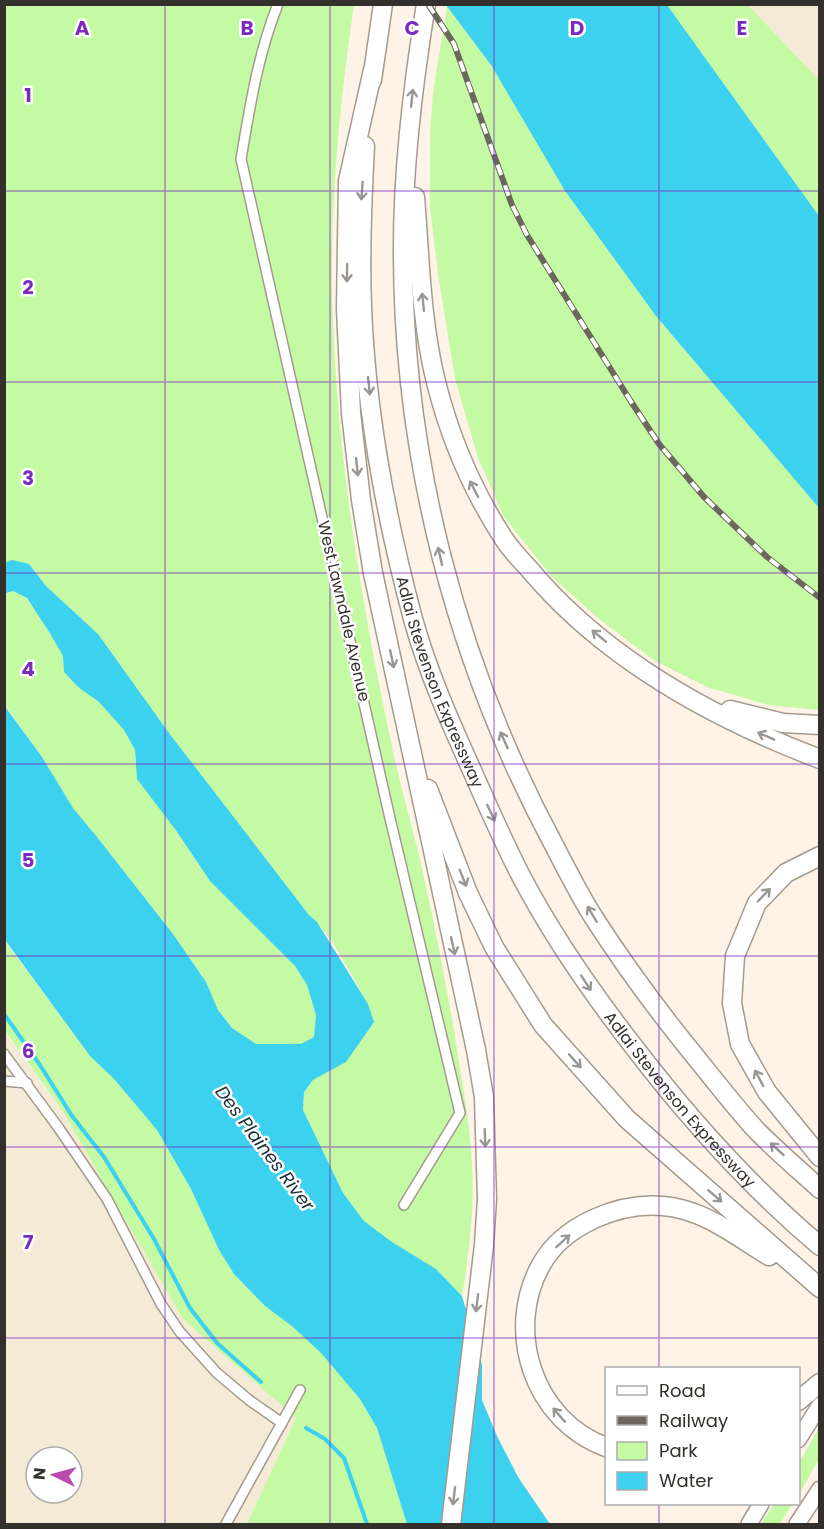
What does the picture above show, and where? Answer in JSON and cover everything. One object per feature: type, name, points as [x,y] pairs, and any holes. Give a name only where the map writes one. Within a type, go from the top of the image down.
[{"type":"highway","points":[[426,4],[409,127],[403,245],[406,341],[415,425],[441,559],[462,633],[488,704],[533,807],[592,915],[656,1009],[757,1131],[819,1189]]},
{"type":"highway","name":"Adlai Stevenson Expressway","points":[[381,12],[365,149],[361,255],[362,309],[371,407],[381,476],[414,622],[439,698],[522,877],[554,934],[596,998],[705,1135],[732,1165],[819,1246]]},
{"type":"highway","points":[[373,70],[348,181],[346,309],[351,413],[361,500],[373,573],[484,1097],[487,1199],[484,1245],[451,1524]]},
{"type":"highway","points":[[409,127],[423,304],[435,380],[452,436],[473,489],[505,541],[552,597],[642,668],[723,717],[819,759]]},
{"type":"highway","points":[[642,668],[705,702],[743,715],[783,723],[819,725]]},
{"type":"highway","points":[[406,725],[443,830],[473,904],[494,947],[543,1025],[627,1119],[816,1285]]},
{"type":"highway","points":[[819,856],[786,873],[757,903],[735,956],[732,1003],[741,1044],[766,1092],[819,1157]]},
{"type":"highway","points":[[605,1447],[592,1442],[568,1425],[544,1398],[530,1366],[525,1327],[529,1295],[542,1264],[560,1242],[585,1223],[609,1212],[635,1206],[664,1206],[693,1213],[723,1226],[816,1285]]},
{"type":"highway","points":[[800,1399],[819,1383]]},
{"type":"main road","points":[[800,1437],[819,1405]]},
{"type":"main road","points":[[797,1524],[819,1489]]},
{"type":"main road","points":[[748,1524],[760,1505]]},
{"type":"street","name":"West Lawndale Avenue","points":[[278,4],[268,28],[254,83],[241,159],[389,814],[460,1113],[404,1205]]},
{"type":"street","points":[[4,1054],[27,1083],[106,1199],[161,1304],[180,1332],[217,1373],[249,1400],[282,1423]]},
{"type":"street","points":[[4,1081],[27,1083]]},
{"type":"street","points":[[226,1524],[300,1390]]},
{"type":"shaded area","points":[[748,5],[819,5],[819,80]]},
{"type":"shaded area","points":[[4,1031],[60,1107],[183,1318],[296,1418],[247,1524],[5,1524]]},
{"type":"green space","points":[[5,5],[354,5],[341,105],[334,205],[332,272],[337,395],[360,579],[382,700],[436,935],[466,1103],[473,1193],[462,1296],[436,1269],[392,1242],[364,1221],[343,1193],[303,1110],[304,1092],[313,1080],[346,1062],[368,1004],[342,957],[169,733],[98,634],[46,586],[29,564],[12,561],[5,563]]},
{"type":"green space","points":[[667,5],[748,5],[819,80],[819,216]]},
{"type":"green space","points":[[447,6],[491,65],[565,191],[656,316],[819,508],[819,710],[768,705],[707,687],[655,661],[599,619],[552,577],[504,517],[478,458],[455,379],[430,207],[430,132],[433,93]]},
{"type":"green space","points":[[4,590],[6,593],[13,591],[27,598],[63,656],[64,672],[78,687],[99,702],[124,730],[135,750],[135,763],[210,881],[295,966],[307,985],[316,1015],[314,1037],[302,1044],[256,1044],[232,1028],[218,1010],[206,982],[173,934],[73,808],[42,757],[5,705]]},
{"type":"green space","points":[[4,940],[90,1056],[114,1079],[157,1130],[191,1189],[219,1250],[234,1274],[265,1306],[293,1327],[321,1353],[360,1399],[377,1428],[407,1524],[247,1524],[296,1418],[183,1319],[60,1107],[5,1031]]},
{"type":"green space","points":[[819,1428],[819,1459],[800,1492],[800,1461]]},
{"type":"green space","points":[[773,1505],[791,1505],[780,1524],[761,1524]]},
{"type":"water","points":[[446,5],[667,5],[819,216],[819,508],[656,316],[565,191],[491,65]]},
{"type":"water","name":"Des Plaines River","points":[[12,560],[29,564],[46,586],[98,634],[169,733],[309,915],[317,922],[368,1004],[374,1022],[346,1062],[313,1080],[304,1092],[303,1110],[343,1193],[364,1221],[392,1242],[436,1269],[462,1296],[482,1365],[482,1400],[518,1477],[550,1524],[407,1524],[377,1428],[360,1399],[321,1353],[293,1327],[265,1306],[234,1274],[219,1250],[191,1189],[157,1130],[114,1079],[90,1056],[5,940],[4,705],[42,757],[73,808],[173,934],[206,982],[218,1010],[232,1028],[256,1044],[301,1044],[314,1037],[316,1015],[307,985],[295,966],[210,881],[175,829],[137,779],[135,750],[124,730],[99,702],[78,687],[64,672],[63,656],[27,598],[13,591],[6,593],[5,563]]},
{"type":"waterway","points":[[4,1014],[72,1116],[104,1157],[154,1239],[190,1308],[217,1343],[261,1382]]},
{"type":"waterway","points":[[306,1428],[325,1439],[344,1458],[367,1524]]},
{"type":"railway","points":[[428,4],[454,44],[512,205],[527,235],[659,444],[704,497],[767,557],[820,598]]}]
